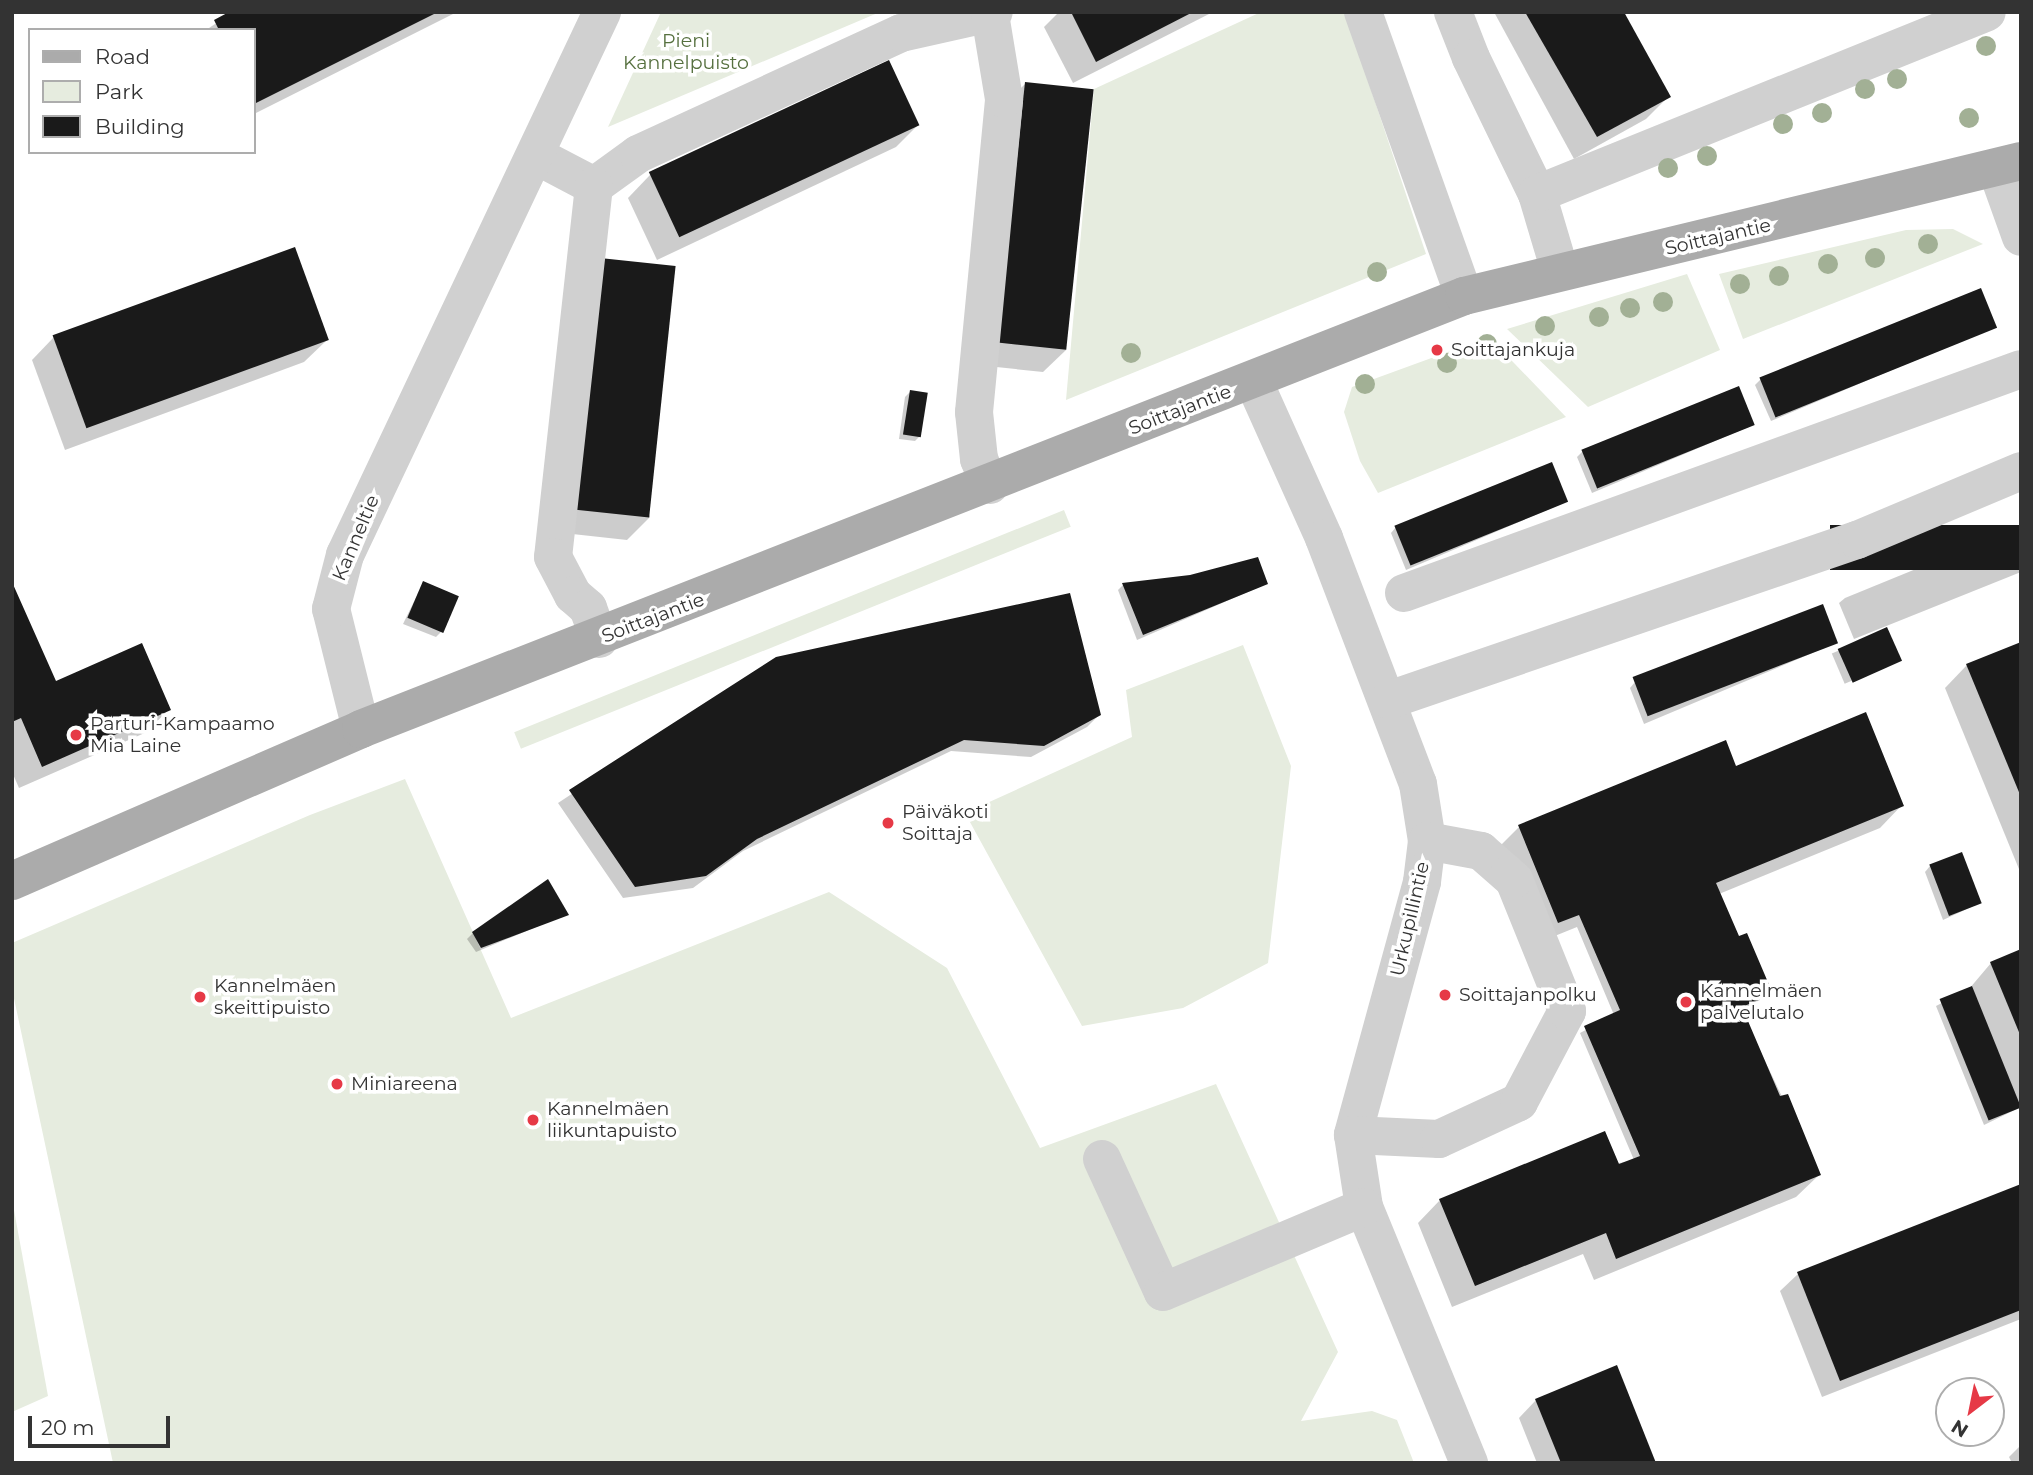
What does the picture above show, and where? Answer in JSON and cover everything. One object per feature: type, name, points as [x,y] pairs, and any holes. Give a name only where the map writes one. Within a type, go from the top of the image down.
[{"type":"main road","name":"Soittajantie","points":[[361,729],[599,639],[1254,382],[1464,296],[2009,165]]},
{"type":"main road","points":[[12,881],[361,729]]},
{"type":"street","name":"Kanneltie","points":[[361,729],[337,644],[331,609],[335,584],[345,555],[602,12]]},
{"type":"street","points":[[1363,12],[1464,296]]},
{"type":"street","points":[[1454,12],[1471,58],[1538,194],[1560,271]]},
{"type":"street","points":[[1538,194],[1928,23],[1987,12]]},
{"type":"street","points":[[599,639],[588,608],[573,595],[553,557],[594,186],[638,154],[901,33],[992,13],[1004,99],[974,412],[979,458],[989,485]]},
{"type":"street","points":[[535,155],[594,186]]},
{"type":"street","points":[[2009,165],[2021,237]]},
{"type":"street","points":[[1404,593],[2021,369]]},
{"type":"street","name":"Urkupillintie","points":[[1254,382],[1389,700],[1418,784],[1427,841],[1422,883],[1353,1135],[1364,1207],[1469,1463]]},
{"type":"street","points":[[1389,700],[1857,540],[2021,471]]},
{"type":"street","points":[[1353,1135],[1439,1139],[1518,1102],[1567,1011],[1514,880],[1481,851],[1427,841]]},
{"type":"street","points":[[1102,1159],[1163,1292],[1364,1207]]},
{"type":"green space","name":"Pieni Kannelpuisto","points":[[661,12],[880,12],[608,127]]},
{"type":"green space","points":[[1261,12],[1345,12],[1426,254],[1066,400],[1094,89]]},
{"type":"green space","points":[[1953,229],[1983,244],[1743,339],[1719,274],[1906,230]]},
{"type":"green space","points":[[1687,274],[1720,350],[1588,407],[1507,329]]},
{"type":"green space","points":[[1489,337],[1566,417],[1378,493],[1360,461],[1344,412],[1352,387]]},
{"type":"green space","points":[[1064,510],[1071,527],[521,749],[514,732]]},
{"type":"green space","points":[[1243,645],[1291,766],[1268,963],[1183,1008],[1082,1026],[965,813],[1132,737],[1126,690]]},
{"type":"green space","name":"Kannelmäen liikuntapuisto","points":[[405,779],[511,1018],[829,892],[947,968],[1040,1148],[1216,1084],[1338,1352],[1301,1421],[1372,1411],[1397,1420],[1414,1463],[113,1463],[12,989],[12,943],[310,815]]},
{"type":"green space","points":[[12,1199],[48,1396],[12,1412]]},
{"type":"building","points":[[229,12],[438,12],[256,103],[256,28],[218,28],[214,20]]},
{"type":"building","points":[[1071,12],[1193,12],[1096,62]]},
{"type":"building","points":[[1525,12],[1624,12],[1671,97],[1597,137]]},
{"type":"building","points":[[889,60],[919,125],[679,237],[649,172]]},
{"type":"building","points":[[1025,82],[1094,89],[1066,350],[998,343]]},
{"type":"building","points":[[295,247],[329,340],[86,428],[53,335]]},
{"type":"building","points":[[600,258],[676,266],[649,518],[574,510]]},
{"type":"building","points":[[1981,288],[1997,328],[1776,417],[1759,378]]},
{"type":"building","points":[[1739,386],[1755,425],[1597,489],[1581,450]]},
{"type":"building","points":[[910,390],[928,393],[921,437],[903,434]]},
{"type":"building","points":[[1552,462],[1568,502],[1410,566],[1394,526]]},
{"type":"building","points":[[1830,525],[2021,525],[2021,570],[1830,570]]},
{"type":"building","points":[[1258,557],[1268,584],[1143,635],[1122,583],[1190,575]]},
{"type":"building","points":[[423,581],[459,596],[443,633],[407,618]]},
{"type":"building","points":[[12,582],[56,681],[142,643],[171,710],[42,767],[21,718],[12,722]]},
{"type":"building","points":[[1070,593],[1101,715],[1044,746],[964,740],[757,839],[706,876],[635,887],[569,790],[776,657]]},
{"type":"building","points":[[1823,604],[1838,643],[1648,716],[1633,677]]},
{"type":"building","points":[[1887,627],[1902,661],[1853,683],[1838,649]]},
{"type":"building","points":[[2021,642],[2021,797],[1966,664]]},
{"type":"building","points":[[1866,712],[1904,806],[1716,883],[1739,936],[1747,933],[1773,994],[1742,1007],[1780,1096],[1788,1094],[1821,1175],[1616,1259],[1606,1233],[1475,1286],[1439,1199],[1605,1131],[1619,1164],[1640,1156],[1584,1026],[1620,1010],[1579,915],[1558,923],[1518,825],[1726,740],[1736,766]]},
{"type":"building","points":[[1962,852],[1982,903],[1949,916],[1929,865]]},
{"type":"building","points":[[548,879],[569,915],[481,948],[472,932]]},
{"type":"building","points":[[2021,949],[2021,1037],[1990,962]]},
{"type":"building","points":[[1972,986],[2021,1107],[1989,1121],[1940,999]]},
{"type":"building","points":[[2021,1184],[2021,1310],[1840,1381],[1797,1272]]},
{"type":"building","points":[[1617,1365],[1656,1463],[1561,1463],[1535,1399]]},
{"type":"place","name":"Soittajankuja","points":[[1437,350]]},
{"type":"place","name":"Parturi-Kampaamo Mia Laine","points":[[76,735]]},
{"type":"place","name":"Päiväkoti Soittaja","points":[[888,823]]},
{"type":"place","name":"Soittajanpolku","points":[[1445,995]]},
{"type":"place","name":"Kannelmäen skeittipuisto","points":[[200,997]]},
{"type":"place","name":"Kannelmäen palvelutalo","points":[[1686,1002]]},
{"type":"place","name":"Miniareena","points":[[337,1084]]},
{"type":"place","name":"Kannelmäen liikuntapuisto","points":[[533,1120]]}]
